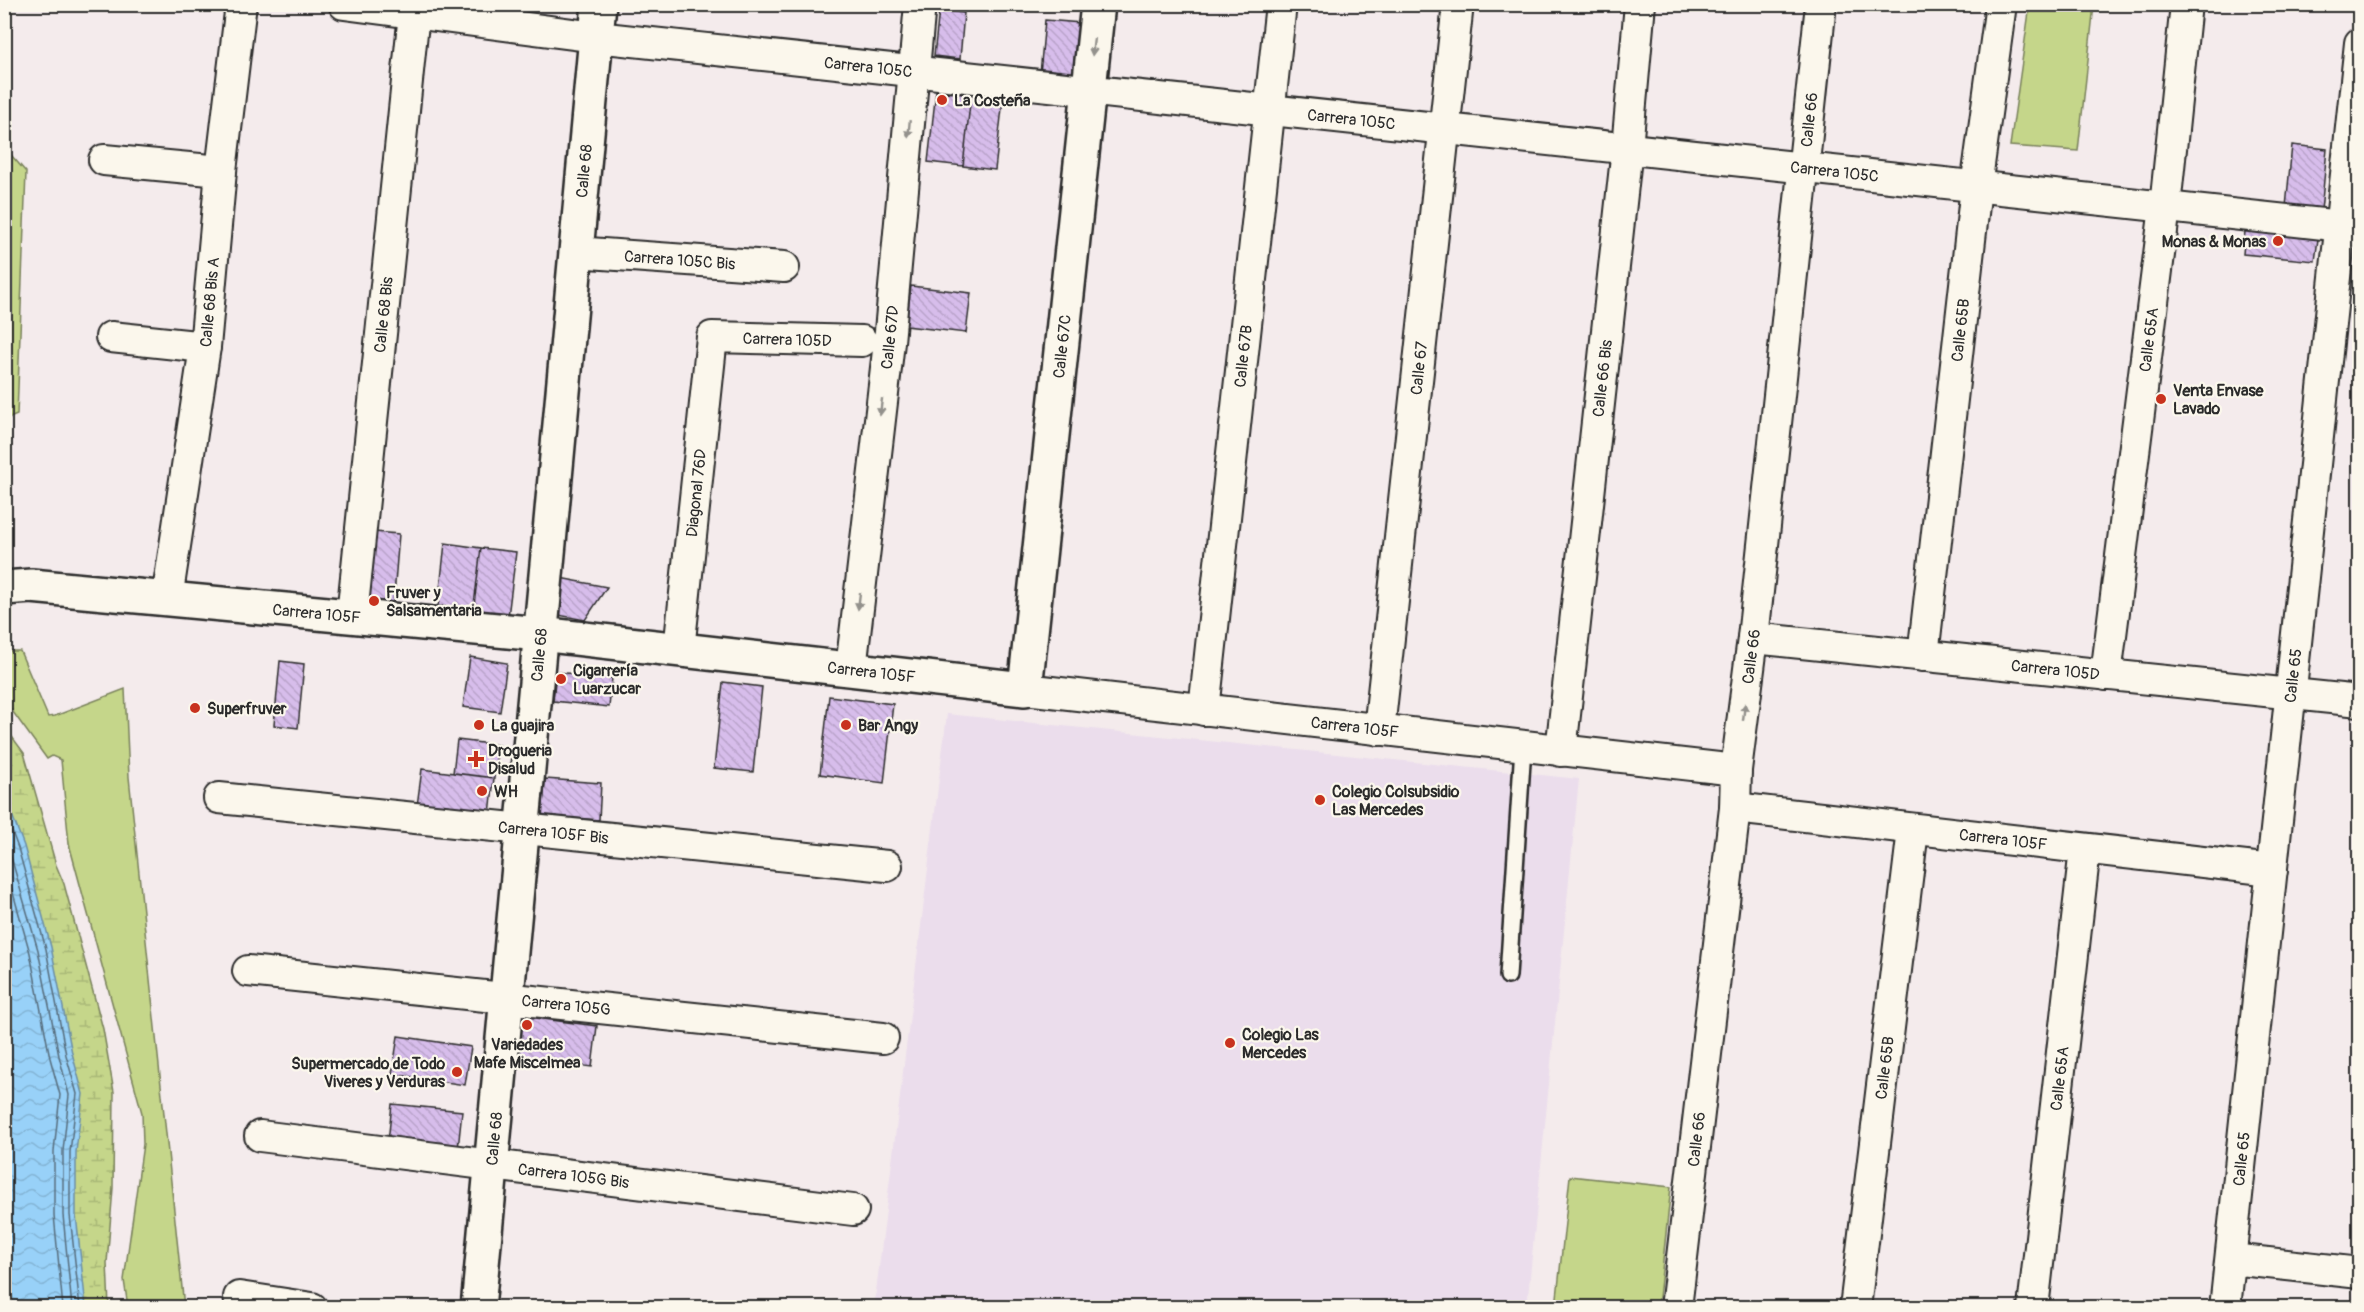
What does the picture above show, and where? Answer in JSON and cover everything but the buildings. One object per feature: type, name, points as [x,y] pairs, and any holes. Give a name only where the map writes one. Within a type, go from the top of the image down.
[{"type":"street","name":"Calle 68 Bis A","points":[[167,599],[206,347],[221,171],[241,4]]},
{"type":"street","name":"Carrera 105C","points":[[344,4],[596,36],[2350,227]]},
{"type":"street","name":"Calle 68","points":[[478,1308],[599,4]]},
{"type":"street","name":"Calle 67D","points":[[851,669],[889,342],[920,4]]},
{"type":"street","name":"Calle 67C","points":[[1025,689],[1098,4]]},
{"type":"street","name":"Calle 67B","points":[[1204,710],[1281,4]]},
{"type":"street","name":"Calle 67","points":[[1379,730],[1458,4]]},
{"type":"street","name":"Calle 66 Bis","points":[[1561,751],[1627,148],[1640,4]]},
{"type":"street","name":"Calle 66","points":[[1676,1308],[1735,808],[1736,770],[1753,638],[1821,4]]},
{"type":"street","name":"Calle 65B","points":[[1923,656],[1976,187],[2001,4]]},
{"type":"street","name":"Calle 65A","points":[[2106,675],[2165,207],[2186,4]]},
{"type":"street","name":"Calle 68 Bis","points":[[352,616],[414,13]]},
{"type":"street","name":"Calle 65","points":[[2226,1308],[2291,694],[2350,227],[2360,43]]},
{"type":"street","points":[[104,160],[221,171]]},
{"type":"street","name":"Carrera 105C Bis","points":[[575,252],[784,267]]},
{"type":"street","points":[[111,337],[206,347]]},
{"type":"street","name":"Carrera 105D","points":[[712,337],[862,341]]},
{"type":"street","name":"Diagonal 76D","points":[[679,650],[712,337]]},
{"type":"street","name":"Carrera 105F","points":[[4,588],[31,586],[540,634],[1736,770]]},
{"type":"street","name":"Carrera 105D","points":[[1753,638],[2360,701]]},
{"type":"street","name":"Carrera 105F Bis","points":[[219,798],[887,866]]},
{"type":"street","name":"Carrera 105F","points":[[1735,808],[2272,870]]},
{"type":"street","name":"Calle 65B","points":[[1855,1308],[1913,830]]},
{"type":"street","name":"Calle 65A","points":[[2033,1308],[2085,849]]},
{"type":"street","name":"Carrera 105G","points":[[248,971],[883,1038]]},
{"type":"street","name":"Carrera 105G Bis","points":[[260,1136],[853,1210]]},
{"type":"street","points":[[2230,1259],[2360,1273]]},
{"type":"street","points":[[239,1297],[312,1308]]},
{"type":"lane","points":[[1508,976],[1523,747]]},
{"type":"shaded area","name":"Colegio Las Mercedes","points":[[947,714],[1579,779],[1527,1307],[874,1308]]},
{"type":"green space","points":[[2030,5],[2094,5],[2078,151],[2010,146]]},
{"type":"green space","points":[[4,147],[26,172],[17,415],[5,420]]},
{"type":"green space","points":[[4,651],[20,651],[48,717],[125,689],[129,777],[184,1307],[128,1307],[124,1280],[143,1144],[142,1113],[69,844],[61,760],[52,756],[47,759],[5,701]]},
{"type":"green space","points":[[4,726],[24,753],[56,865],[64,884],[103,1029],[114,1092],[113,1188],[107,1263],[109,1307],[5,1307]]},
{"type":"green space","points":[[1570,1176],[1671,1187],[1658,1307],[1556,1307]]},
{"type":"water","points":[[4,794],[24,846],[51,947],[72,1053],[83,1094],[76,1152],[76,1215],[86,1307],[5,1307]]},
{"type":"place","name":"La Costeña","points":[[942,100]]},
{"type":"place","name":"Monas & Monas","points":[[2278,241]]},
{"type":"place","name":"Venta Envase Lavado","points":[[2161,399]]},
{"type":"place","name":"Fruver y Salsamentaria","points":[[374,601]]},
{"type":"place","name":"Cigarrería Luarzucar","points":[[561,679]]},
{"type":"place","name":"Superfruver","points":[[195,708]]},
{"type":"place","name":"La guajira","points":[[479,725]]},
{"type":"place","name":"Bar Angy","points":[[846,725]]},
{"type":"place","name":"Drogueria Disalud","points":[[476,759]]},
{"type":"place","name":"WH","points":[[482,791]]},
{"type":"place","name":"Colegio Colsubsidio Las Mercedes","points":[[1320,800]]},
{"type":"place","name":"Variedades Mafe Miscelmea","points":[[527,1025]]},
{"type":"place","name":"Colegio Las Mercedes","points":[[1230,1043]]},
{"type":"place","name":"Supermercado de Todo Viveres y Verduras","points":[[457,1072]]}]
